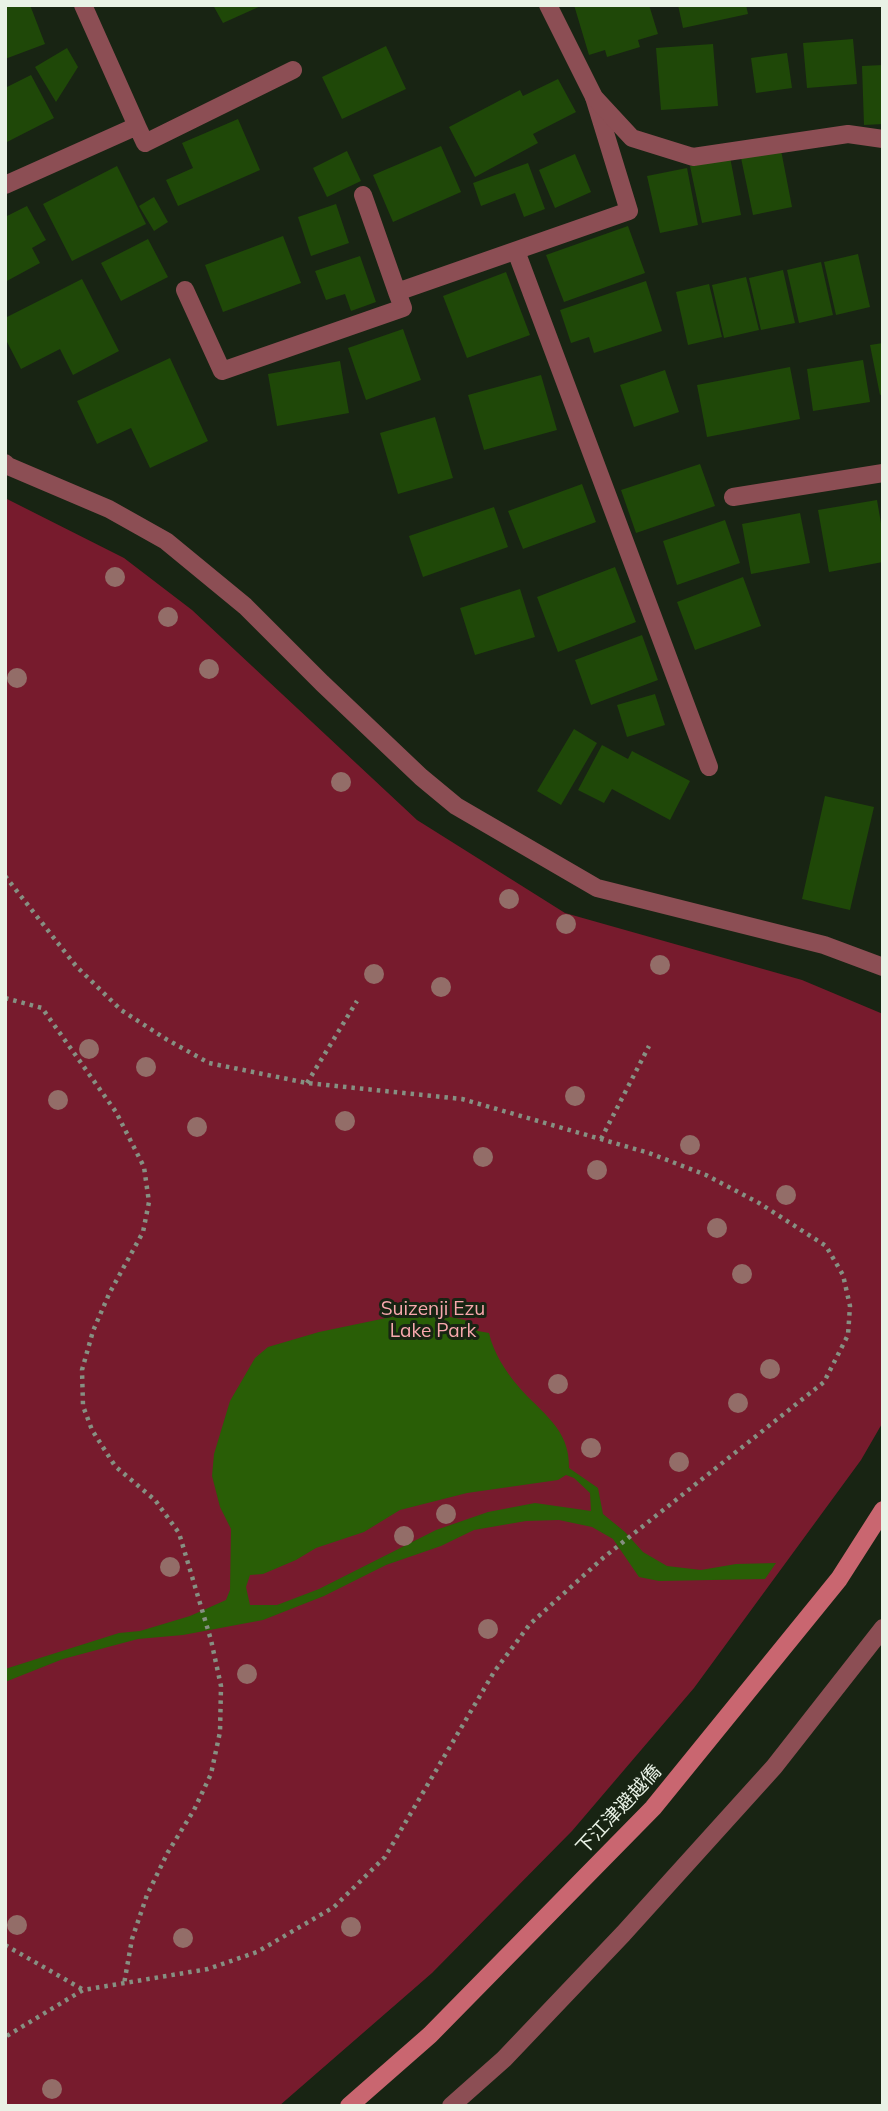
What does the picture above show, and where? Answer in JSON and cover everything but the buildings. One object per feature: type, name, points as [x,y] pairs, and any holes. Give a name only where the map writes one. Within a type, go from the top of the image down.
[{"type":"street","points":[[83,5],[145,143],[292,70]]},
{"type":"street","points":[[397,292],[629,211],[594,97],[548,5]]},
{"type":"street","points":[[594,97],[632,138],[693,157],[848,134],[883,139]]},
{"type":"street","points":[[5,185],[137,126]]},
{"type":"street","points":[[185,290],[222,371],[403,308],[363,195]]},
{"type":"street","points":[[516,251],[709,767]]},
{"type":"street","points":[[5,463],[109,509],[166,541],[245,606],[322,683],[456,806],[597,888],[824,945],[883,967]]},
{"type":"street","points":[[733,497],[883,473]]},
{"type":"street","name":"下江津避越僑","points":[[349,2106],[430,2035],[653,1808],[839,1579],[883,1510]]},
{"type":"street","points":[[451,2106],[504,2059],[623,1934],[765,1777],[883,1628]]},
{"type":"path","points":[[5,876],[76,966],[121,1010],[209,1063],[307,1083],[462,1099],[649,1153],[706,1175],[759,1203],[826,1246],[843,1275],[850,1306],[848,1335],[824,1382],[603,1558],[530,1624],[494,1672],[385,1857],[334,1907],[257,1952],[208,1969],[83,1990],[5,2037]]},
{"type":"path","points":[[5,998],[42,1008],[116,1112],[144,1167],[149,1202],[143,1233],[109,1294],[93,1331],[82,1370],[83,1406],[92,1430],[115,1466],[155,1500],[178,1533],[200,1600],[221,1686],[220,1732],[211,1774],[147,1895],[132,1940],[124,1984]]},
{"type":"path","points":[[307,1083],[357,1001]]},
{"type":"path","points":[[601,1139],[649,1046]]},
{"type":"path","points":[[5,1945],[83,1990]]},
{"type":"green space","name":"Suizenji Ezu Lake Park","points":[[5,498],[124,558],[192,610],[417,820],[565,913],[802,980],[883,1014],[883,1422],[861,1460],[694,1688],[572,1831],[432,1973],[279,2106],[5,2106]]},
{"type":"shaded area","points":[[440,1315],[465,1320],[478,1331],[489,1333],[509,1374],[552,1422],[565,1442],[569,1468],[598,1488],[603,1514],[625,1532],[643,1552],[667,1566],[701,1570],[736,1564],[776,1563],[765,1579],[659,1581],[639,1577],[613,1539],[592,1527],[559,1520],[526,1521],[474,1530],[441,1546],[386,1565],[324,1596],[263,1620],[183,1635],[138,1639],[63,1659],[5,1682],[5,1669],[119,1633],[140,1631],[190,1616],[226,1600],[230,1590],[231,1529],[220,1507],[212,1476],[214,1454],[230,1401],[255,1358],[268,1347],[319,1332],[391,1317]],"holes":[[[566,1475],[574,1478],[590,1493],[591,1511],[535,1503],[488,1512],[436,1530],[319,1589],[277,1605],[250,1605],[246,1587],[250,1575],[263,1574],[316,1548],[364,1532],[400,1510],[467,1493],[558,1480]]]}]
